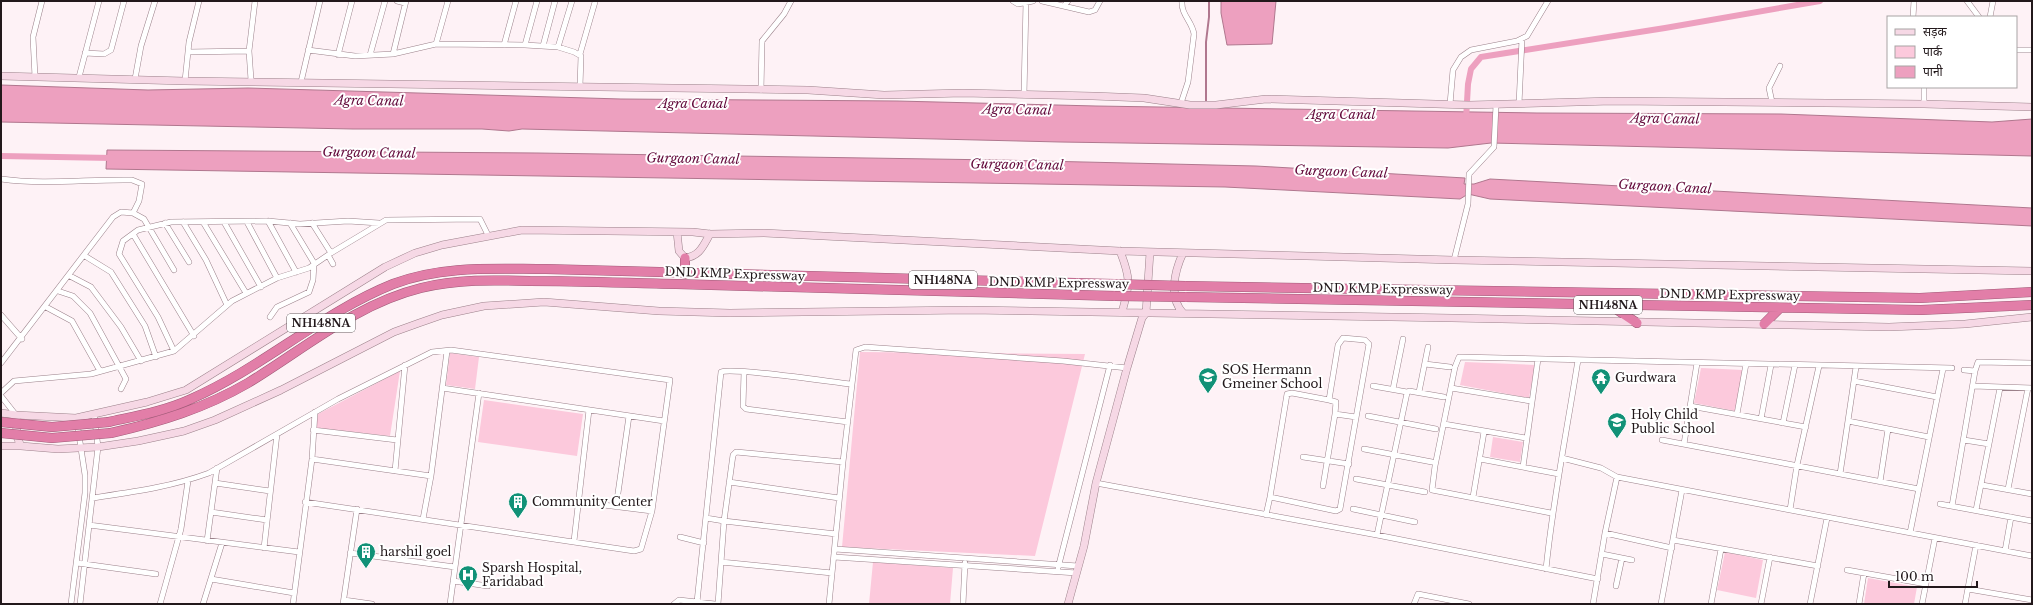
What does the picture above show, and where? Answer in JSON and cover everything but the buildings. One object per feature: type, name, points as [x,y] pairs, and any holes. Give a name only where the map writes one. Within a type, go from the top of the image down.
[{"type":"highway","points":[[685,274],[686,258]]},
{"type":"highway","name":"DND KMP Expressway","points":[[1,422],[52,427],[109,422],[150,413],[190,400],[243,372],[342,310],[393,284],[444,272],[546,269],[685,274],[1185,286],[1920,298],[2032,292]]},
{"type":"highway","name":"DND KMP Expressway","points":[[1,433],[52,438],[111,433],[155,423],[196,409],[248,383],[302,347],[350,318],[398,294],[446,282],[468,280],[570,281],[1115,296],[1780,308],[1921,310],[2032,304]]},
{"type":"highway","points":[[1610,305],[1637,322]]},
{"type":"highway","points":[[1764,324],[1780,308]]},
{"type":"street","points":[[35,77],[33,37],[42,1]]},
{"type":"street","points":[[79,77],[99,1]]},
{"type":"street","points":[[85,53],[104,54],[111,50],[124,1]]},
{"type":"street","points":[[135,79],[141,46],[155,1]]},
{"type":"street","points":[[185,81],[191,33],[199,1]]},
{"type":"street","points":[[250,80],[249,51],[255,1]]},
{"type":"street","points":[[301,82],[320,1]]},
{"type":"street","points":[[338,55],[352,1]]},
{"type":"street","points":[[370,56],[385,1]]},
{"type":"street","points":[[393,54],[406,2],[397,1]]},
{"type":"street","points":[[436,44],[448,1]]},
{"type":"street","points":[[504,45],[516,1]]},
{"type":"street","points":[[525,45],[537,1]]},
{"type":"street","points":[[542,46],[555,1]]},
{"type":"street","points":[[558,48],[572,1]]},
{"type":"street","points":[[1013,1],[1018,4],[1033,1]]},
{"type":"street","points":[[1043,1],[1092,12],[1097,8],[1100,1]]},
{"type":"street","points":[[1064,6],[1068,1]]},
{"type":"street","points":[[1181,103],[1188,82],[1194,34],[1193,27],[1182,10],[1182,1]]},
{"type":"street","points":[[1450,104],[1453,70],[1461,57],[1471,50],[1522,38],[1529,33],[1548,1]]},
{"type":"street","points":[[1912,16],[1914,1]]},
{"type":"street","points":[[1967,1],[1978,16]]},
{"type":"street","points":[[1990,16],[1993,1]]},
{"type":"street","points":[[580,86],[582,60],[580,54],[589,26],[594,2]]},
{"type":"street","points":[[761,90],[762,41],[784,14],[790,2]]},
{"type":"street","points":[[1024,95],[1026,2]]},
{"type":"street","points":[[1519,104],[1522,38]]},
{"type":"street","points":[[308,50],[338,55],[370,56],[393,54],[436,44],[525,45],[558,48],[580,54]]},
{"type":"street","points":[[2017,50],[2032,50]]},
{"type":"street","points":[[188,52],[249,51]]},
{"type":"street","points":[[1772,102],[1770,88],[1780,66]]},
{"type":"street","points":[[1,76],[185,81],[250,80],[580,86],[761,90],[884,95],[944,93],[1144,98],[1190,105],[1216,105],[1266,99],[1469,105],[1605,101],[1924,104],[2032,107]]},
{"type":"street","points":[[1924,88],[1924,104]]},
{"type":"street","points":[[1454,260],[1468,204],[1470,174],[1494,147],[1496,105]]},
{"type":"street","points":[[1,179],[17,181],[68,182],[132,180],[142,184],[139,201],[133,214]]},
{"type":"street","points":[[1,364],[22,339],[117,213],[133,214],[144,219],[174,270]]},
{"type":"street","points":[[174,351],[158,318],[119,254],[123,241],[148,226],[183,222],[268,221],[312,223],[348,221],[379,223],[395,219],[480,219],[488,235]]},
{"type":"street","points":[[268,221],[296,272]]},
{"type":"street","points":[[183,222],[206,260],[227,305]]},
{"type":"street","points":[[203,222],[246,293]]},
{"type":"street","points":[[224,222],[261,287]]},
{"type":"street","points":[[247,222],[277,278]]},
{"type":"street","points":[[164,223],[189,262]]},
{"type":"street","points":[[270,317],[277,307],[309,292],[313,280],[314,264],[290,223]]},
{"type":"street","points":[[312,223],[333,264]]},
{"type":"street","points":[[1,393],[14,381],[100,371],[174,351],[194,336],[227,305],[246,293],[277,278],[309,268],[379,223]]},
{"type":"street","points":[[1,413],[76,418],[147,402],[186,390],[385,267],[415,253],[442,245],[488,235],[522,230],[677,232],[710,234],[764,233],[1120,252],[1182,252],[1454,260],[2032,271]]},
{"type":"street","points":[[677,232],[679,251],[686,258],[693,257],[700,253],[710,234]]},
{"type":"street","points":[[133,234],[194,336]]},
{"type":"street","points":[[1120,252],[1128,273],[1128,291],[1122,312]]},
{"type":"street","points":[[1068,604],[1084,546],[1096,483],[1127,368],[1142,318],[1146,313],[1150,252]]},
{"type":"street","points":[[1182,252],[1176,269],[1174,292],[1177,308],[1182,313]]},
{"type":"street","points":[[85,256],[111,272],[145,326],[156,357]]},
{"type":"street","points":[[70,276],[91,287],[121,327],[141,361]]},
{"type":"street","points":[[58,291],[73,296],[90,313],[126,379],[121,389]]},
{"type":"street","points":[[1,446],[58,449],[98,447],[138,442],[184,431],[215,420],[281,390],[394,332],[442,315],[484,306],[544,302],[730,313],[969,310],[1889,327],[1965,324],[2032,317]]},
{"type":"street","points":[[46,307],[72,322],[100,371]]},
{"type":"street","points":[[1,315],[22,339]]},
{"type":"street","points":[[1270,497],[1338,510],[1341,506],[1369,346],[1367,341],[1343,338],[1339,342],[1329,400]]},
{"type":"street","points":[[1393,389],[1403,339]]},
{"type":"street","points":[[829,604],[851,384],[855,353],[859,348],[865,347],[1110,365],[1127,368]]},
{"type":"street","points":[[1419,392],[1428,347]]},
{"type":"street","points":[[92,498],[142,491],[188,481],[217,468],[315,412],[432,352],[447,351],[670,380],[652,511],[641,549],[634,551],[305,502]]},
{"type":"street","points":[[423,519],[431,476],[447,351]]},
{"type":"street","points":[[1551,513],[1432,490],[1456,361],[1460,357],[1943,369],[1952,368]]},
{"type":"street","points":[[1523,467],[1538,358]]},
{"type":"street","points":[[1546,569],[1551,513],[1562,458],[1578,360]]},
{"type":"street","points":[[1952,506],[1975,371],[1978,362],[2032,363]]},
{"type":"street","points":[[1684,444],[1696,363]]},
{"type":"street","points":[[1425,364],[1450,367]]},
{"type":"street","points":[[1737,414],[1746,364]]},
{"type":"street","points":[[395,471],[405,365]]},
{"type":"street","points":[[1057,571],[1110,365]]},
{"type":"street","points":[[1761,419],[1771,365]]},
{"type":"street","points":[[1783,423],[1795,365]]},
{"type":"street","points":[[1790,510],[1797,465],[1819,366]]},
{"type":"street","points":[[1840,474],[1856,367]]},
{"type":"street","points":[[1910,533],[1943,369]]},
{"type":"street","points":[[697,602],[704,543],[719,376],[721,372],[725,370],[851,384]]},
{"type":"street","points":[[1964,370],[1975,371]]},
{"type":"street","points":[[744,372],[743,406],[746,409],[848,422]]},
{"type":"street","points":[[1854,381],[1937,397]]},
{"type":"street","points":[[1373,386],[1444,397]]},
{"type":"street","points":[[1973,386],[2030,388],[2008,489]]},
{"type":"street","points":[[442,388],[664,421]]},
{"type":"street","points":[[1451,388],[1531,401]]},
{"type":"street","points":[[1976,510],[2000,388]]},
{"type":"street","points":[[1266,515],[1287,394],[1292,392],[1336,402],[1323,486]]},
{"type":"street","points":[[1377,535],[1407,392]]},
{"type":"street","points":[[450,604],[479,393]]},
{"type":"street","points":[[1,396],[16,415],[17,437],[21,446]]},
{"type":"street","points":[[1690,406],[1806,427]]},
{"type":"street","points":[[574,541],[590,410]]},
{"type":"street","points":[[293,604],[305,502],[312,459],[315,412]]},
{"type":"street","points":[[80,604],[98,447],[94,414]]},
{"type":"street","points":[[1335,414],[1356,417]]},
{"type":"street","points":[[616,507],[630,416]]},
{"type":"street","points":[[1368,416],[1436,429]]},
{"type":"street","points":[[71,604],[85,492],[81,448],[76,418]]},
{"type":"street","points":[[1848,421],[1929,437]]},
{"type":"street","points":[[1444,424],[1526,438]]},
{"type":"street","points":[[1880,482],[1888,429]]},
{"type":"street","points":[[313,430],[397,440]]},
{"type":"street","points":[[1473,497],[1484,432]]},
{"type":"street","points":[[264,548],[277,434]]},
{"type":"street","points":[[1662,440],[1919,489]]},
{"type":"street","points":[[1964,440],[1989,444]]},
{"type":"street","points":[[1364,449],[1432,462]]},
{"type":"street","points":[[674,604],[679,600],[716,604],[729,482],[733,455],[736,452],[842,462]]},
{"type":"street","points":[[1303,457],[1349,464]]},
{"type":"street","points":[[1562,458],[1601,468],[1617,477],[2032,556]]},
{"type":"street","points":[[312,459],[431,476]]},
{"type":"street","points":[[1480,459],[1559,474]]},
{"type":"street","points":[[207,541],[217,468]]},
{"type":"street","points":[[1593,604],[1605,533],[1617,477]]},
{"type":"street","points":[[1356,479],[1425,492]]},
{"type":"street","points":[[160,604],[178,537],[188,481]]},
{"type":"street","points":[[729,482],[839,498]]},
{"type":"street","points":[[215,483],[270,491]]},
{"type":"street","points":[[1096,483],[1377,535],[1598,579]]},
{"type":"street","points":[[1982,485],[2032,494]]},
{"type":"street","points":[[1661,604],[1682,490]]},
{"type":"street","points":[[579,502],[652,511]]},
{"type":"street","points":[[1940,504],[2032,521]]},
{"type":"street","points":[[1353,509],[1416,522]]},
{"type":"street","points":[[357,510],[343,602],[372,604]]},
{"type":"street","points":[[211,512],[267,520]]},
{"type":"street","points":[[2005,551],[2011,517]]},
{"type":"street","points":[[706,518],[836,534]]},
{"type":"street","points":[[1810,604],[1827,518]]},
{"type":"street","points":[[89,525],[299,552]]},
{"type":"street","points":[[1605,533],[1672,548]]},
{"type":"street","points":[[680,537],[704,543]]},
{"type":"street","points":[[1922,604],[1935,538]]},
{"type":"street","points":[[1673,540],[1818,566]]},
{"type":"street","points":[[203,604],[222,543]]},
{"type":"street","points":[[1965,604],[1976,545]]},
{"type":"street","points":[[835,549],[1059,565],[1077,569]]},
{"type":"street","points":[[1710,604],[1722,549]]},
{"type":"street","points":[[350,553],[454,567]]},
{"type":"street","points":[[1602,554],[1632,560]]},
{"type":"street","points":[[834,557],[1057,571],[1077,569]]},
{"type":"street","points":[[1761,604],[1770,557]]},
{"type":"street","points":[[963,604],[965,558]]},
{"type":"street","points":[[1616,586],[1622,558]]},
{"type":"street","points":[[721,562],[832,573]]},
{"type":"street","points":[[77,563],[156,574]]},
{"type":"street","points":[[1847,570],[1926,584]]},
{"type":"street","points":[[1859,604],[1864,573]]},
{"type":"street","points":[[211,580],[294,593]]},
{"type":"street","points":[[453,581],[488,586]]},
{"type":"street","points":[[1968,589],[2032,600]]},
{"type":"street","points":[[1414,604],[1418,594],[1469,604]]},
{"type":"green space","points":[[860,352],[1085,354],[1035,556],[842,547]]},
{"type":"green space","points":[[450,353],[479,357],[475,389],[446,385]]},
{"type":"green space","points":[[1465,362],[1535,365],[1529,398],[1460,385]]},
{"type":"green space","points":[[1701,368],[1743,370],[1735,411],[1694,403]]},
{"type":"green space","points":[[400,371],[390,436],[316,428],[318,414]]},
{"type":"green space","points":[[484,400],[583,414],[577,456],[478,442]]},
{"type":"green space","points":[[1493,437],[1523,442],[1520,462],[1490,457]]},
{"type":"green space","points":[[1725,552],[1763,560],[1756,598],[1717,590]]},
{"type":"green space","points":[[873,562],[953,568],[950,604],[869,604]]},
{"type":"green space","points":[[1868,578],[1917,587],[1914,604],[1864,604]]},
{"type":"water","points":[[1221,1],[1276,1],[1272,44],[1227,45],[1221,13]]},
{"type":"water","name":"Agra Canal","points":[[1,85],[148,90],[248,88],[621,99],[897,101],[1096,106],[1537,113],[1781,114],[1992,122],[2032,119],[2032,156],[1491,143],[1448,148],[1060,142],[522,129],[509,131],[482,129],[353,129],[1,122]]},
{"type":"water","points":[[107,150],[537,153],[998,160],[1256,166],[1465,178],[1464,184],[1474,184],[1490,179],[2032,208],[2032,226],[1490,199],[1468,194],[1460,199],[1225,187],[106,169]]},
{"type":"waterway","points":[[1206,103],[1206,42],[1209,1]]},
{"type":"waterway","points":[[1466,120],[1468,84],[1471,69],[1481,57],[1665,28],[1820,1]]},
{"type":"waterway","name":"Gurgaon Canal","points":[[1,156],[113,158]]},
{"type":"place","name":"SOS Hermann Gmeiner School","points":[[1208,394]]},
{"type":"place","name":"Gurdwara","points":[[1601,395]]},
{"type":"place","name":"Holy Child Public School","points":[[1617,439]]},
{"type":"place","name":"Community Center","points":[[518,519]]},
{"type":"place","name":"harshil goel","points":[[366,569]]},
{"type":"place","name":"Sparsh Hospital, Faridabad","points":[[468,592]]}]
